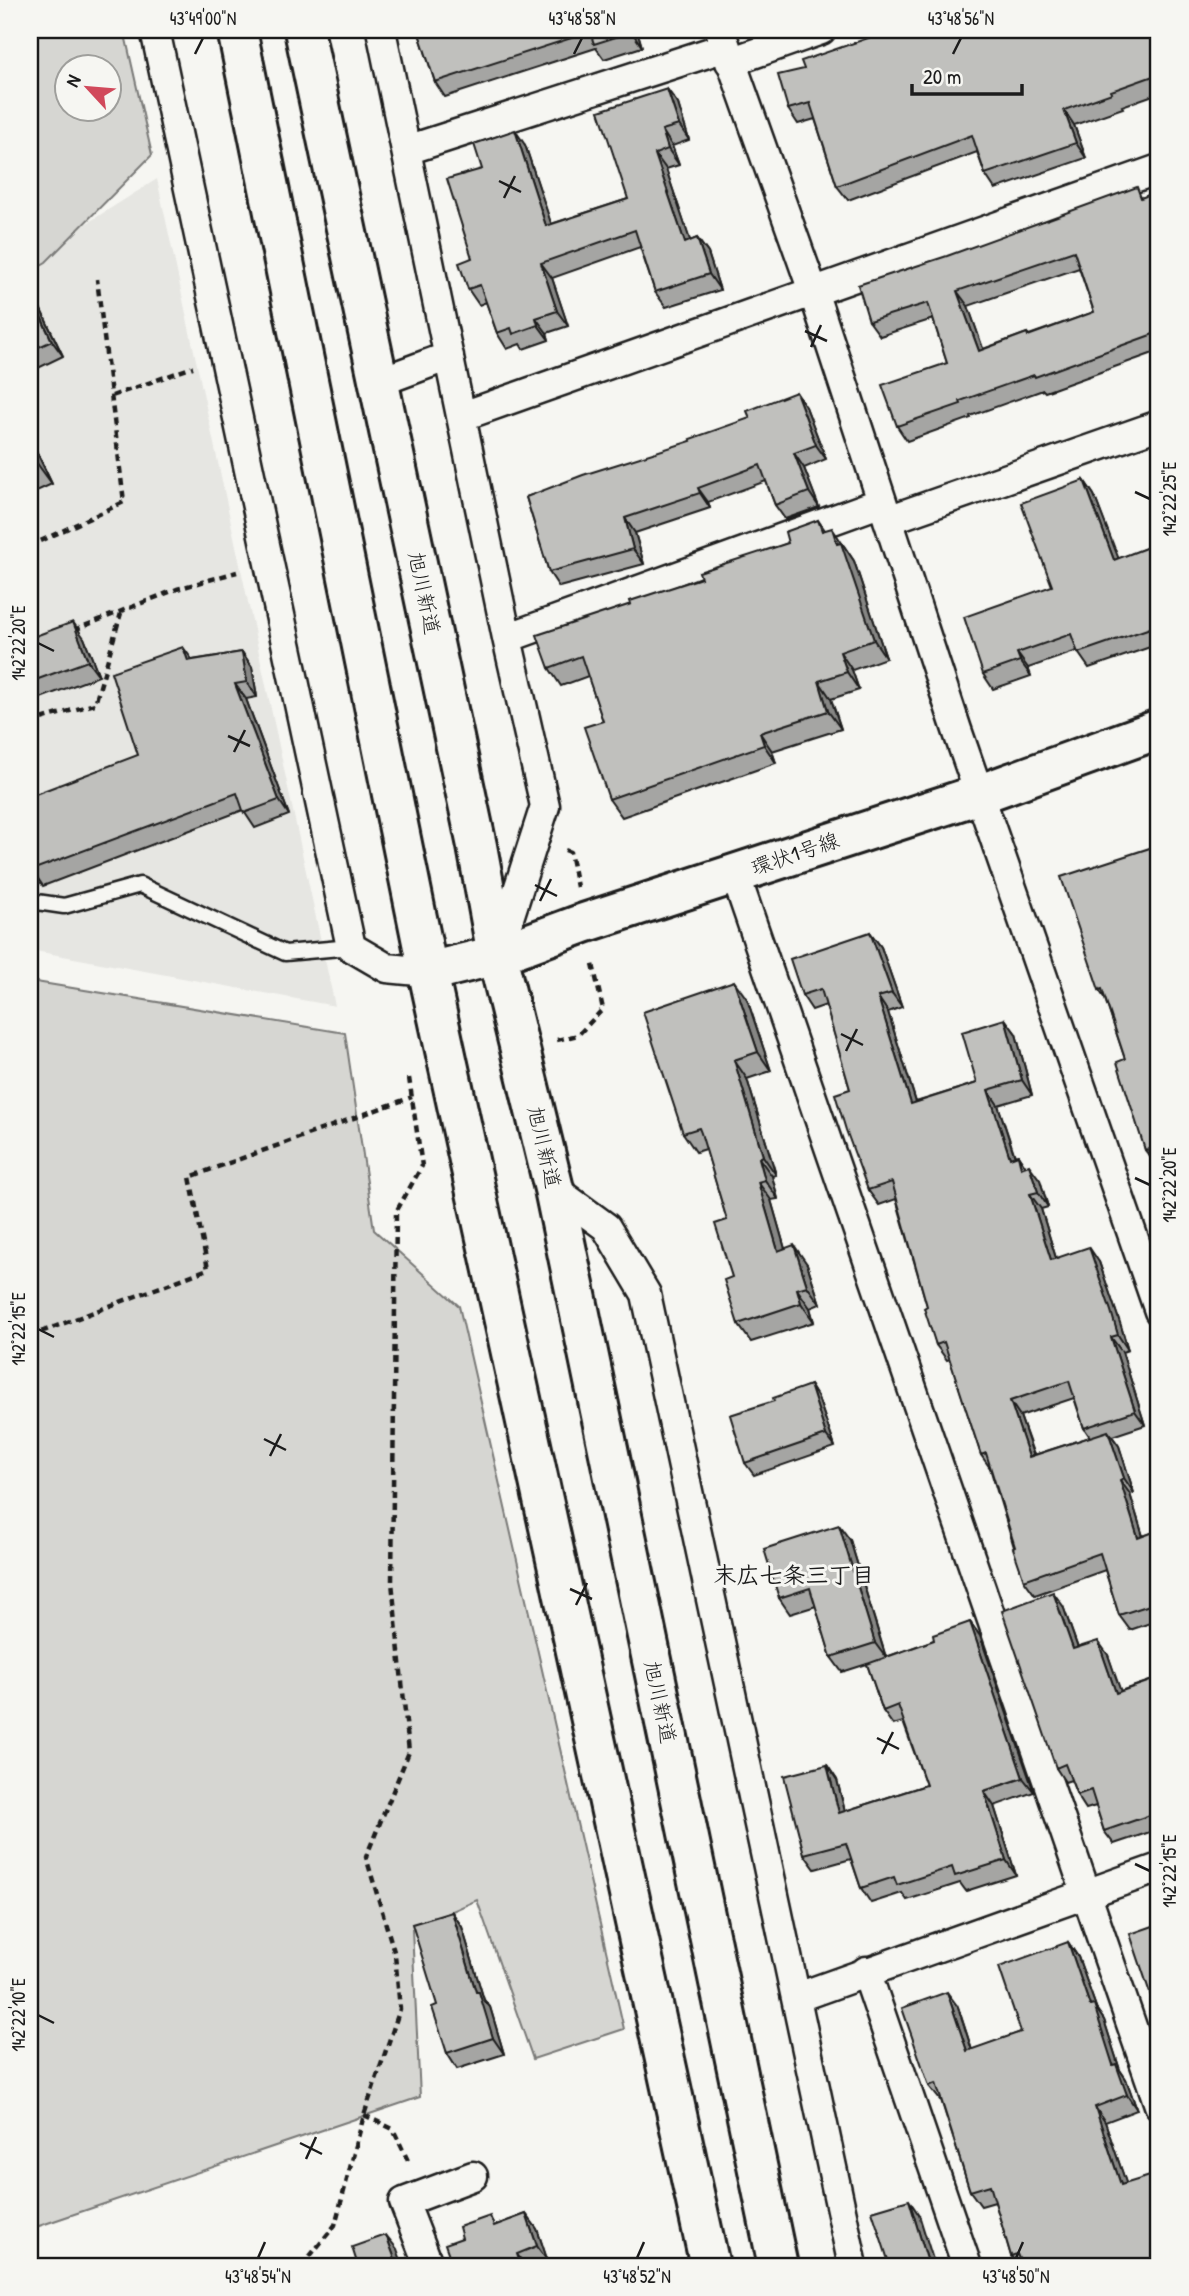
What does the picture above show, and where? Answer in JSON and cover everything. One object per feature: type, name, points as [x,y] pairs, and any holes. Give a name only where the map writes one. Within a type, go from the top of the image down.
[{"type":"main road","points":[[237,30],[428,972],[710,2266]]},
{"type":"main road","name":"旭川新道","points":[[304,30],[477,846],[497,955],[554,1189],[778,2266]]},
{"type":"main road","name":"環状1号線","points":[[428,972],[497,955],[980,794],[1159,729]]},
{"type":"street","points":[[155,30],[351,947],[387,968],[428,972]]},
{"type":"street","points":[[381,30],[507,638],[545,806],[497,955]]},
{"type":"street","points":[[407,150],[725,46],[821,30]]},
{"type":"street","points":[[725,46],[813,291],[980,794],[1159,1311]]},
{"type":"street","points":[[463,416],[1159,169]]},
{"type":"street","points":[[379,382],[449,356]]},
{"type":"street","points":[[507,638],[885,511],[1159,425]]},
{"type":"street","points":[[734,874],[1159,2105]]},
{"type":"street","points":[[554,1189],[606,1227],[646,1294],[798,1997],[853,2266]]},
{"type":"street","points":[[798,1997],[1159,1868]]},
{"type":"street","points":[[866,1971],[967,2266]]},
{"type":"street","points":[[429,2266],[404,2202],[473,2176]]},
{"type":"lane","points":[[30,901],[64,906],[140,885],[285,953],[351,947]]},
{"type":"path","points":[[30,546],[124,502],[97,279]]},
{"type":"path","points":[[112,396],[224,356]]},
{"type":"path","points":[[69,632],[177,589],[269,564]]},
{"type":"path","points":[[30,722],[95,704],[121,612]]},
{"type":"path","points":[[30,1336],[208,1269],[190,1177],[412,1097]]},
{"type":"path","points":[[302,2266],[335,2225],[364,2115],[400,2009],[395,1955],[366,1857],[409,1752],[392,1582],[396,1212],[422,1166]]},
{"type":"path","points":[[364,2115],[393,2129],[410,2164]]},
{"type":"shaded area","points":[[30,30],[124,30],[152,155],[46,262],[30,271]]},
{"type":"shaded area","points":[[157,179],[335,1006],[30,950],[30,259]]},
{"type":"shaded area","points":[[30,981],[345,1033],[374,1230],[459,1306],[624,2029],[533,2059],[477,1900],[412,1929],[420,2097],[30,2229]]},
{"type":"building","points":[[418,30],[632,32],[594,44],[590,32],[435,82]]},
{"type":"building","points":[[1159,30],[1159,74],[1064,110],[1076,143],[985,174],[972,135],[837,186],[810,103],[788,109],[778,75],[804,69],[801,61],[877,35],[875,32]]},
{"type":"building","points":[[667,89],[679,125],[662,130],[668,149],[655,154],[685,243],[697,238],[709,274],[655,292],[635,230],[541,263],[557,311],[536,318],[538,325],[513,334],[511,328],[497,333],[480,285],[468,289],[459,263],[472,258],[447,179],[482,169],[474,144],[515,130],[546,226],[628,199],[599,111]]},
{"type":"building","points":[[1137,187],[1141,198],[1159,191],[1159,332],[960,401],[961,404],[897,426],[882,385],[947,363],[928,303],[869,321],[858,285],[947,256]],"holes":[[[1074,251],[1094,312],[979,351],[957,291]]]},
{"type":"building","points":[[30,294],[52,341],[30,351]]},
{"type":"building","points":[[796,392],[816,445],[794,453],[809,492],[775,505],[760,465],[698,488],[700,493],[625,518],[633,549],[549,572],[526,497],[583,475],[691,441],[690,439],[750,418],[747,411]]},
{"type":"building","points":[[30,449],[36,462],[30,465]]},
{"type":"building","points":[[1084,480],[1114,560],[1159,543],[1159,625],[1078,653],[1071,634],[1017,653],[1020,661],[983,674],[964,617],[1052,586],[1021,503]]},
{"type":"building","points":[[818,520],[822,531],[832,528],[837,544],[841,543],[874,640],[840,652],[847,672],[819,681],[828,711],[760,733],[764,745],[609,799],[584,727],[603,721],[581,656],[549,668],[537,635],[701,578],[699,572],[788,543],[785,532]]},
{"type":"building","points":[[73,622],[88,661],[30,682],[30,638]]},
{"type":"building","points":[[183,647],[188,661],[242,652],[247,682],[235,684],[279,800],[244,813],[237,793],[32,870],[30,796],[138,755],[111,672]]},
{"type":"building","points":[[1159,809],[1159,835],[1151,812]]},
{"type":"building","points":[[1159,845],[1159,1184],[1148,1149],[1145,1150],[1117,1062],[1125,1059],[1061,877]]},
{"type":"building","points":[[870,932],[892,993],[878,997],[911,1104],[977,1083],[962,1032],[1005,1019],[1022,1080],[988,1090],[1010,1158],[1018,1155],[1021,1168],[1029,1165],[1038,1192],[1030,1194],[1051,1260],[1089,1247],[1118,1335],[1111,1337],[1135,1411],[1084,1428],[1069,1381],[1010,1401],[1029,1457],[1108,1431],[1124,1478],[1120,1480],[1138,1538],[1154,1532],[1159,1550],[1159,1602],[1119,1615],[1100,1553],[1024,1580],[986,1453],[981,1455],[944,1342],[936,1345],[892,1182],[868,1190],[846,1130],[835,1094],[850,1089],[821,989],[802,995],[790,959]]},
{"type":"building","points":[[734,981],[758,1052],[734,1060],[763,1156],[759,1158],[765,1180],[758,1182],[778,1251],[794,1245],[807,1286],[797,1289],[801,1303],[738,1324],[724,1280],[732,1277],[715,1224],[727,1220],[701,1133],[699,1128],[683,1133],[643,1012]]},
{"type":"building","points":[[810,1385],[826,1435],[745,1463],[730,1415],[774,1401],[773,1398]]},
{"type":"building","points":[[839,1525],[875,1643],[831,1657],[810,1588],[779,1598],[764,1549]]},
{"type":"building","points":[[1053,1592],[1073,1649],[1098,1641],[1116,1693],[1159,1678],[1159,1788],[1153,1791],[1159,1812],[1104,1831],[1091,1790],[1077,1795],[1065,1764],[1056,1768],[1002,1611]]},
{"type":"building","points":[[970,1622],[1023,1778],[984,1791],[1006,1860],[955,1876],[952,1867],[897,1885],[894,1877],[861,1888],[846,1843],[804,1854],[784,1776],[827,1765],[839,1813],[926,1785],[898,1705],[883,1711],[867,1664],[934,1640],[933,1635]]},
{"type":"building","points":[[452,1912],[493,2038],[447,2053],[432,2007],[437,2005],[412,1924]]},
{"type":"building","points":[[1159,1924],[1159,2007],[1156,1997],[1152,1999],[1130,1934]]},
{"type":"building","points":[[1068,1942],[1090,2006],[1094,2005],[1113,2065],[1116,2064],[1127,2095],[1095,2107],[1121,2185],[1150,2176],[1159,2202],[1159,2266],[1022,2266],[1017,2254],[1011,2256],[990,2185],[970,2191],[936,2083],[929,2086],[902,2008],[947,1992],[967,2051],[1021,2032],[999,1967]]},
{"type":"building","points":[[909,2200],[929,2266],[890,2266],[872,2211]]},
{"type":"building","points":[[526,2214],[537,2246],[517,2254],[521,2266],[453,2266],[445,2244],[462,2238],[459,2227],[490,2216],[494,2226]]},
{"type":"building","points":[[386,2235],[396,2262],[393,2263],[394,2266],[358,2266],[352,2247]]},
{"type":"district","name":"末広七条三丁目","points":[[794,1575]]}]
